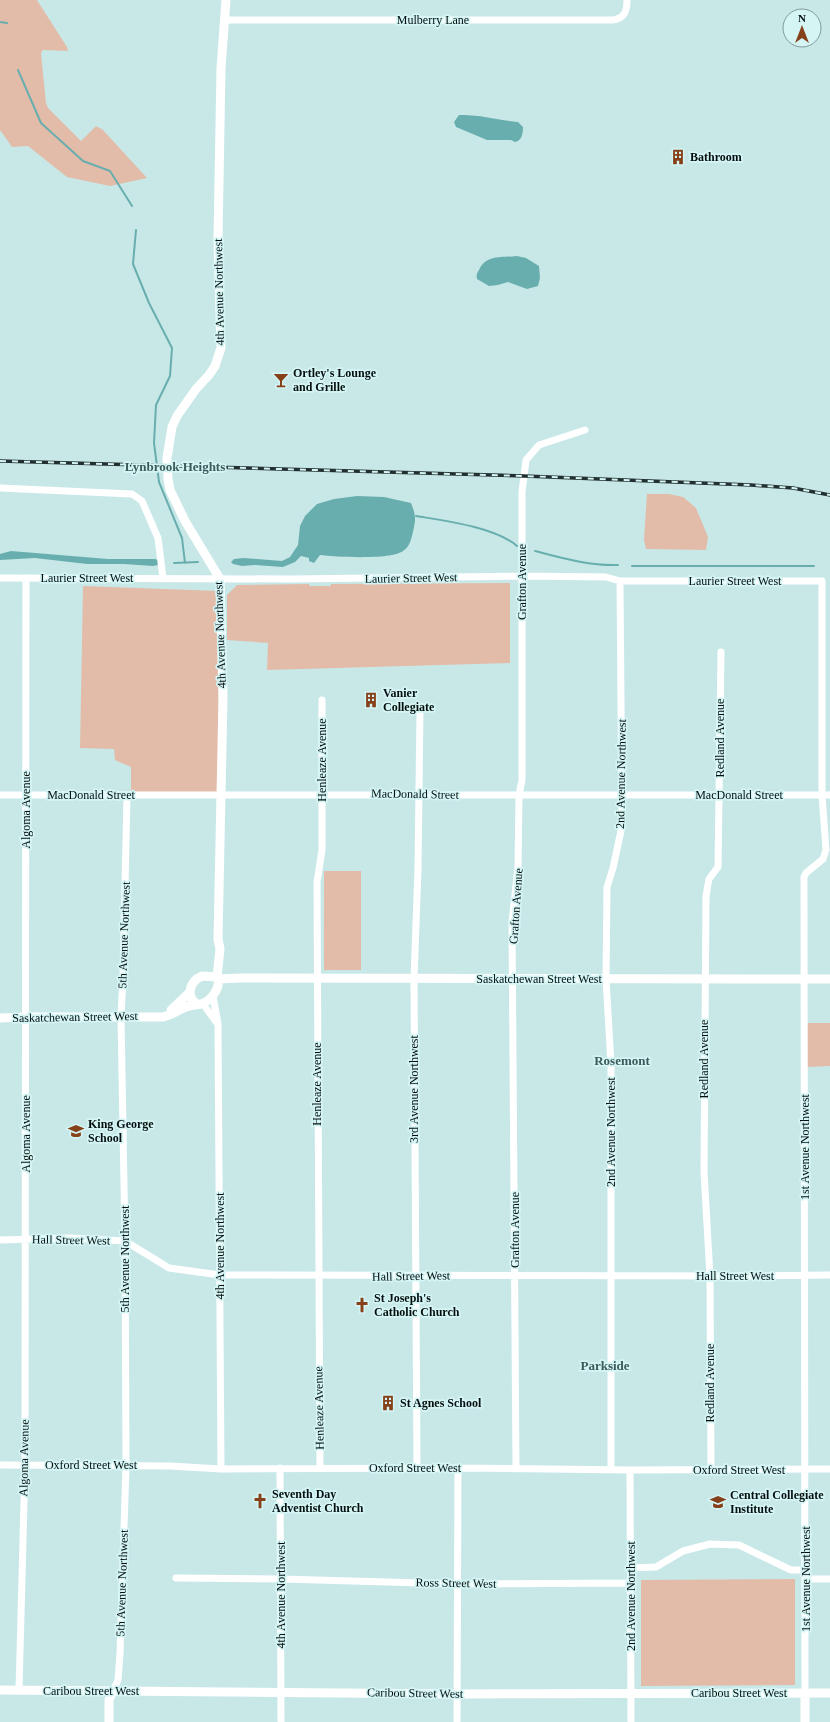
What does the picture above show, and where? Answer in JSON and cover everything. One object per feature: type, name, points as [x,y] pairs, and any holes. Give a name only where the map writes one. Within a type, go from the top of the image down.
[{"type":"street","name":"4th Avenue Northwest","points":[[218,981],[220,949],[218,939],[223,698],[220,579],[185,521],[170,490],[167,458],[172,427],[177,416],[196,389],[210,376],[221,348],[218,239],[221,68],[226,0]]},
{"type":"street","name":"Mulberry Lane","points":[[225,20],[613,20],[622,17],[625,14],[627,9],[627,0]]},
{"type":"street","name":"Grafton Avenue","points":[[516,1469],[514,979],[512,922],[518,867],[520,795],[522,780],[522,492],[526,460],[539,445],[585,430]]},
{"type":"street","points":[[0,488],[132,494],[142,502],[158,538],[163,578]]},
{"type":"street","name":"Laurier Street West","points":[[0,578],[220,579],[522,576],[606,577],[620,581],[822,581]]},
{"type":"street","name":"Algoma Avenue","points":[[18,1690],[25,1465],[26,578]]},
{"type":"street","name":"2nd Avenue Northwest","points":[[611,1469],[611,1064],[606,979],[607,887],[613,868],[622,826],[620,581]]},
{"type":"street","name":"1st Avenue Northwest","points":[[806,1722],[804,877],[806,873],[823,859],[826,850],[822,581]]},
{"type":"street","name":"Redland Avenue","points":[[711,1470],[710,1276],[704,1172],[706,896],[709,879],[718,867],[721,652]]},
{"type":"street","name":"Henleaze Avenue","points":[[320,1468],[317,882],[322,850],[322,700]]},
{"type":"street","name":"3rd Avenue Northwest","points":[[417,1468],[414,979],[418,869],[420,710]]},
{"type":"street","name":"MacDonald Street","points":[[0,795],[826,795]]},
{"type":"street","name":"5th Avenue Northwest","points":[[110,1722],[109,1700],[118,1680],[120,1654],[126,1465],[125,1241],[121,1016],[127,795]]},
{"type":"street","name":"4th Avenue Northwest","points":[[207,975],[214,965],[215,950],[218,939]]},
{"type":"street","points":[[200,1004],[213,996],[218,981],[207,975],[202,976],[193,982],[190,992],[191,998],[200,1004],[218,1024]]},
{"type":"street","name":"Saskatchewan Street West","points":[[218,981],[225,984],[248,979],[830,979]]},
{"type":"street","name":"Saskatchewan Street West","points":[[0,1018],[151,1016],[171,1010],[190,992]]},
{"type":"street","name":"4th Avenue Northwest","points":[[213,996],[218,1024],[220,1469]]},
{"type":"street","name":"Saskatchewan Street West","points":[[151,1016],[156,1018],[170,1016],[185,1008],[200,1004]]},
{"type":"street","name":"Hall Street West","points":[[0,1240],[70,1238],[125,1241],[169,1268],[220,1275],[830,1275]]},
{"type":"street","name":"Oxford Street West","points":[[0,1465],[126,1465],[220,1469],[830,1469]]},
{"type":"street","name":"4th Avenue Northwest","points":[[280,1468],[281,1722]]},
{"type":"street","points":[[457,1722],[458,1468]]},
{"type":"street","name":"2nd Avenue Northwest","points":[[630,1470],[631,1722]]},
{"type":"street","points":[[631,1568],[656,1567],[683,1551],[710,1544],[718,1544],[739,1545],[791,1570],[806,1570]]},
{"type":"street","name":"Ross Street West","points":[[176,1578],[281,1578],[458,1584],[631,1584]]},
{"type":"street","points":[[806,1579],[830,1579]]},
{"type":"street","name":"Caribou Street West","points":[[0,1690],[458,1694],[830,1693]]},
{"type":"shaded area","points":[[0,0],[37,0],[67,47],[68,51],[43,50],[41,53],[46,103],[48,108],[81,141],[96,126],[103,130],[147,178],[110,186],[67,177],[28,146],[12,147],[0,130]]},
{"type":"shaded area","points":[[647,494],[669,494],[683,497],[696,508],[708,537],[706,550],[646,549],[644,540]]},
{"type":"shaded area","points":[[510,583],[510,663],[267,670],[268,643],[227,640],[227,595],[237,585],[309,584],[309,586],[331,586],[331,584]]},
{"type":"shaded area","points":[[83,586],[219,591],[218,792],[131,792],[131,767],[115,760],[114,749],[80,748]]},
{"type":"shaded area","points":[[324,871],[361,871],[361,970],[324,970]]},
{"type":"shaded area","points":[[807,1023],[830,1023],[830,1066],[807,1067]]},
{"type":"shaded area","points":[[795,1579],[795,1685],[641,1686],[641,1580]]},
{"type":"water","points":[[459,115],[481,116],[518,122],[523,127],[522,136],[515,142],[511,140],[487,140],[456,127],[454,122]]},
{"type":"water","points":[[517,256],[526,258],[539,266],[540,278],[538,286],[527,289],[508,282],[489,286],[477,279],[478,272],[486,261],[495,258]]},
{"type":"water","points":[[357,496],[384,497],[411,503],[415,514],[415,523],[410,543],[403,551],[388,556],[376,557],[320,555],[314,563],[309,561],[309,558],[301,556],[295,562],[283,567],[255,565],[242,566],[231,562],[234,559],[244,558],[282,561],[290,557],[298,545],[300,526],[305,516],[317,504],[334,499]]},
{"type":"water","points":[[11,551],[108,559],[155,559],[158,560],[158,565],[87,564],[35,558],[0,560],[0,554]]},
{"type":"waterway","points":[[0,22],[7,23]]},
{"type":"waterway","points":[[18,70],[41,123],[83,161],[110,171],[132,206]]},
{"type":"waterway","points":[[136,230],[133,264],[149,303],[172,348],[170,376],[156,405],[154,443],[159,482],[182,538],[185,563]]},
{"type":"waterway","points":[[416,516],[483,529],[508,539],[517,546]]},
{"type":"waterway","points":[[535,551],[586,563],[618,565]]},
{"type":"waterway","points":[[174,563],[198,562]]},
{"type":"waterway","points":[[632,566],[814,566]]},
{"type":"railway","points":[[0,461],[524,476],[751,485],[793,488],[830,495]]},
{"type":"place","name":"Bathroom","points":[[678,157]]},
{"type":"place","name":"Ortley's Lounge and Grille","points":[[281,380]]},
{"type":"place","name":"Vanier Collegiate","points":[[371,700]]},
{"type":"place","name":"King George School","points":[[76,1131]]},
{"type":"place","name":"St Joseph's Catholic Church","points":[[362,1305]]},
{"type":"place","name":"St Agnes School","points":[[388,1403]]},
{"type":"place","name":"Seventh Day Adventist Church","points":[[260,1501]]},
{"type":"place","name":"Central Collegiate Institute","points":[[718,1502]]},
{"type":"district","name":"Lynbrook Heights","points":[[175,466]]},
{"type":"district","name":"Rosemont","points":[[622,1060]]},
{"type":"district","name":"Parkside","points":[[605,1365]]}]
